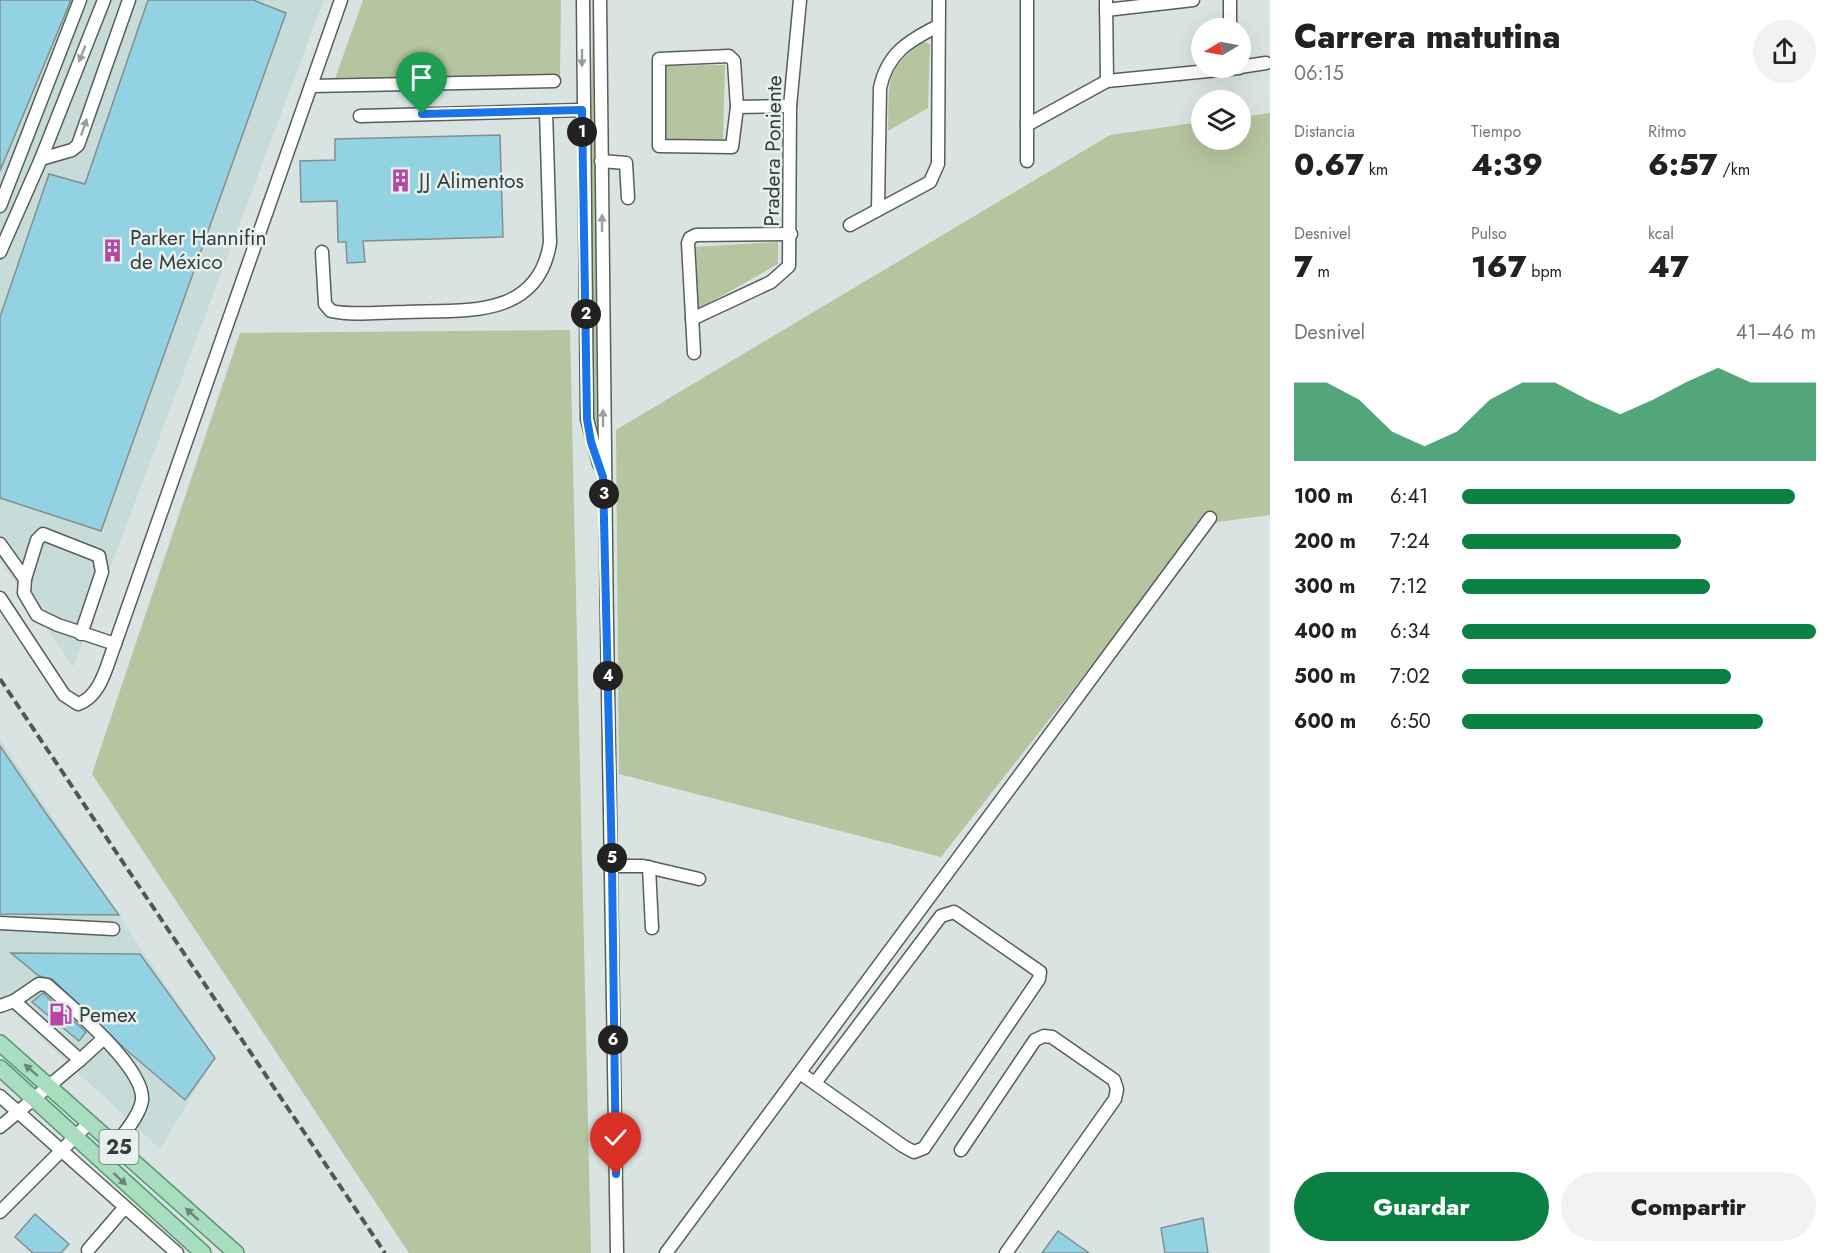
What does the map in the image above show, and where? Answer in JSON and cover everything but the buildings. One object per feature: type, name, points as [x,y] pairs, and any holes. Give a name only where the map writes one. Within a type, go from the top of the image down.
[{"type":"main road","name":"25","points":[[0,1043],[236,1253]]},
{"type":"main road","name":"25","points":[[0,1068],[197,1251]]},
{"type":"street","points":[[0,206],[80,0]]},
{"type":"street","points":[[0,252],[41,159],[104,0]]},
{"type":"street","points":[[41,159],[72,150],[78,145],[129,0]]},
{"type":"street","points":[[0,598],[64,695],[78,704],[94,695],[115,644],[341,0]]},
{"type":"street","points":[[583,0],[582,110],[587,419],[591,442],[603,477]]},
{"type":"street","points":[[600,0],[603,477],[612,866],[617,1253]]},
{"type":"street","name":"Pradera Poniente","points":[[692,319],[771,282],[789,267],[790,106],[800,0]]},
{"type":"street","points":[[850,225],[930,182],[937,169],[939,0]]},
{"type":"street","points":[[1027,0],[1027,161]]},
{"type":"street","points":[[1107,81],[1106,5],[1193,0]]},
{"type":"street","points":[[1230,0],[1230,18]]},
{"type":"street","points":[[878,209],[880,88],[883,73],[900,48],[938,26]]},
{"type":"street","points":[[732,57],[735,63],[737,107],[735,142],[732,147],[659,146],[659,59],[732,57]]},
{"type":"street","points":[[1251,65],[1266,63]]},
{"type":"street","points":[[1027,125],[1107,81],[1191,72]]},
{"type":"street","points":[[311,86],[554,81]]},
{"type":"street","points":[[737,107],[790,106]]},
{"type":"street","points":[[360,116],[582,110]]},
{"type":"street","points":[[322,252],[325,304],[331,311],[457,310],[498,306],[518,297],[536,283],[548,259],[550,243],[546,111]]},
{"type":"street","points":[[601,161],[626,163],[628,198]]},
{"type":"street","points":[[694,353],[688,243],[690,238],[696,235],[791,234]]},
{"type":"street","points":[[666,1253],[930,893],[1210,518]]},
{"type":"street","points":[[81,634],[103,566],[99,556],[43,534],[37,540],[24,579],[24,593],[37,615],[45,621],[81,634],[115,644]]},
{"type":"street","points":[[0,544],[24,579]]},
{"type":"street","points":[[612,866],[649,867],[699,879]]},
{"type":"street","points":[[649,867],[652,928]]},
{"type":"street","points":[[800,1073],[903,1146],[914,1152],[924,1149],[1040,979],[1040,972],[954,912],[947,912],[941,916],[815,1083]]},
{"type":"street","points":[[0,923],[112,929]]},
{"type":"street","points":[[0,1006],[14,1001],[34,986],[47,985],[88,1020],[137,1079],[142,1092],[142,1103],[137,1114],[101,1161]]},
{"type":"street","points":[[14,1001],[80,1060]]},
{"type":"street","points":[[961,1150],[1035,1040],[1044,1036],[1052,1037],[1114,1080],[1117,1089],[1115,1099],[1006,1253]]},
{"type":"street","points":[[0,1127],[104,1038]]},
{"type":"street","points":[[0,1096],[177,1253]]},
{"type":"street","points":[[0,1212],[90,1122]]},
{"type":"street","points":[[88,1250],[125,1207]]},
{"type":"shaded area","name":"Parker Hannifin de México","points":[[0,0],[324,0],[73,667],[0,560]]},
{"type":"shaded area","points":[[0,739],[215,1058],[160,1149],[0,1000]]},
{"type":"green space","points":[[363,0],[561,0],[560,77],[331,90]]},
{"type":"green space","points":[[593,0],[598,0],[600,426],[594,422],[593,406],[590,165]]},
{"type":"green space","points":[[924,42],[930,44],[928,108],[888,131],[891,80],[901,62]]},
{"type":"green space","points":[[725,65],[723,139],[663,140],[661,66]]},
{"type":"green space","points":[[1270,113],[1270,515],[1203,524],[941,857],[619,774],[616,430],[1110,135],[1191,123],[1191,150],[1251,150],[1251,116]]},
{"type":"green space","points":[[778,242],[778,264],[698,309],[694,247]]},
{"type":"green space","points":[[570,330],[591,1253],[409,1253],[92,774],[240,333]]},
{"type":"railway","points":[[0,679],[385,1253]]},
{"type":"place","name":"JJ Alimentos","points":[[401,181]]},
{"type":"place","name":"Parker Hannifin de México","points":[[112,250]]},
{"type":"place","name":"Pemex","points":[[61,1015]]},
{"type":"route","points":[[422,114],[582,110],[587,419],[591,442],[603,477],[616,1174]]}]
